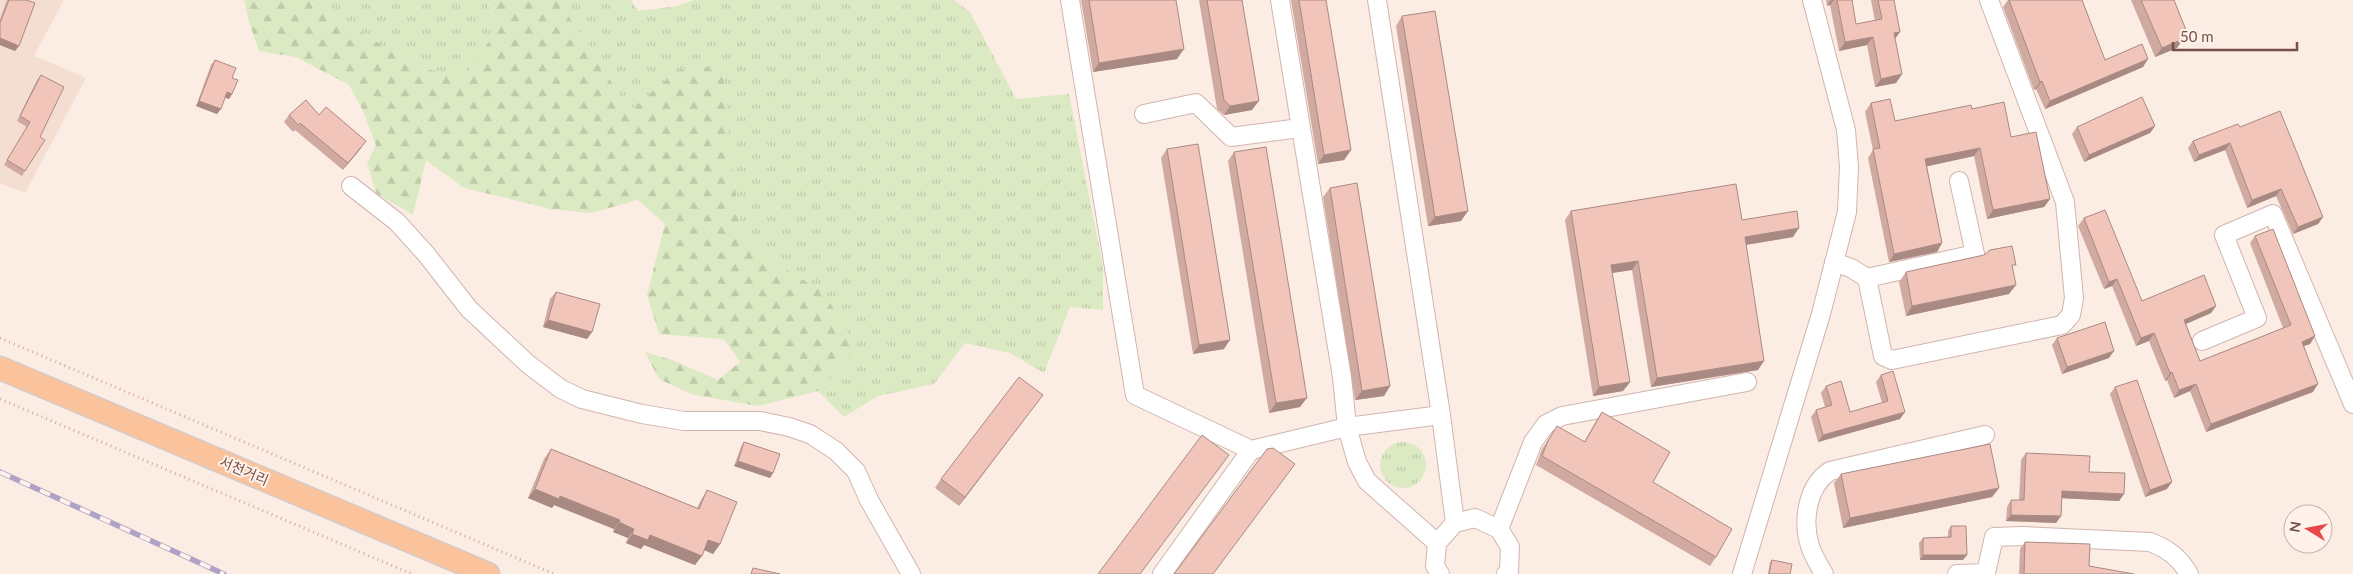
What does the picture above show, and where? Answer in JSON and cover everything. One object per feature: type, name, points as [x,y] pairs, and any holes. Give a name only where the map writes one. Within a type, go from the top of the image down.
[{"type":"main road","name":"서천거리","points":[[0,368],[488,574]]},
{"type":"street","points":[[1070,0],[1135,396],[1251,450],[1347,427],[1441,415]]},
{"type":"street","points":[[1280,0],[1342,377],[1347,427],[1357,462],[1367,481],[1437,543]]},
{"type":"street","points":[[1377,0],[1441,415],[1455,523]]},
{"type":"street","points":[[1742,574],[1821,314],[1846,212],[1849,167],[1846,130],[1812,0]]},
{"type":"street","points":[[1867,278],[1883,356],[1892,360],[2062,325],[2071,315],[2074,298],[2065,202],[1989,0]]},
{"type":"street","points":[[1144,114],[1196,103],[1231,137],[1300,128]]},
{"type":"street","points":[[1834,262],[1851,268],[1867,278],[1975,254],[1959,181]]},
{"type":"street","points":[[352,186],[397,222],[426,254],[469,309],[528,364],[561,389],[582,399],[642,414],[684,420],[760,421],[789,427],[810,434],[836,451],[856,471],[873,508],[911,574]]},
{"type":"street","points":[[2202,341],[2257,318],[2224,235],[2273,214],[2353,404]]},
{"type":"street","points":[[1500,529],[1533,442],[1546,424],[1562,416],[1748,382]]},
{"type":"street","points":[[1824,574],[1810,546],[1807,532],[1809,502],[1821,477],[1830,471],[1986,436]]},
{"type":"street","points":[[1162,574],[1251,450]]},
{"type":"street","points":[[1440,574],[1435,566],[1437,543],[1455,523],[1475,518],[1500,529],[1510,547],[1509,573]]},
{"type":"street","points":[[1957,574],[1986,573],[1994,537],[2022,536],[2150,542],[2167,549],[2182,562],[2189,574]]},
{"type":"path","points":[[0,338],[554,574]]},
{"type":"path","points":[[0,399],[412,574]]},
{"type":"shaded area","points":[[0,0],[64,0],[34,56],[86,78],[25,193],[0,183]]},
{"type":"green space","points":[[244,0],[307,0],[422,69],[466,74],[499,27],[486,0],[557,0],[592,50],[629,112],[677,70],[723,65],[732,167],[742,236],[778,264],[824,293],[855,344],[848,361],[818,391],[758,406],[694,395],[659,379],[645,352],[672,360],[718,380],[740,362],[724,339],[659,334],[647,295],[665,224],[638,200],[591,213],[551,209],[464,188],[426,160],[413,215],[376,193],[367,163],[376,145],[363,111],[349,85],[296,57],[259,51]]},
{"type":"green space","points":[[307,0],[486,0],[499,27],[467,75],[422,69]]},
{"type":"green space","points":[[557,0],[631,0],[638,11],[677,6],[694,0],[954,0],[970,12],[1016,99],[1069,94],[1103,267],[1103,310],[1070,307],[1044,373],[1010,353],[965,343],[934,384],[878,396],[844,417],[818,391],[848,361],[778,264],[742,236],[732,167],[677,70],[629,112],[592,50]]},
{"type":"green space","points":[[1403,442],[1416,446],[1422,452],[1426,465],[1422,478],[1416,484],[1403,488],[1390,484],[1384,478],[1380,465],[1384,452],[1390,446]]},
{"type":"building","points":[[9,0],[26,0],[35,3],[19,46],[0,38],[0,23]]},
{"type":"building","points":[[1089,0],[1176,0],[1184,49],[1099,63]]},
{"type":"building","points":[[1207,0],[1242,0],[1259,101],[1230,106],[1224,100]]},
{"type":"building","points":[[1299,0],[1326,0],[1351,150],[1324,155]]},
{"type":"building","points":[[1837,0],[1852,0],[1856,24],[1882,19],[1878,0],[1894,0],[1900,32],[1894,33],[1902,74],[1881,79],[1873,37],[1845,42]]},
{"type":"building","points":[[2009,0],[2082,0],[2105,60],[2142,44],[2148,59],[2050,101],[2042,81],[2040,82]]},
{"type":"building","points":[[2141,0],[2174,0],[2186,30],[2181,32],[2183,39],[2162,48]]},
{"type":"building","points":[[1435,11],[1468,211],[1435,217],[1402,16]]},
{"type":"building","points":[[215,60],[236,68],[232,78],[238,80],[232,94],[227,92],[221,109],[199,101]]},
{"type":"building","points":[[41,75],[64,87],[40,137],[45,140],[25,171],[7,160],[30,122],[20,116]]},
{"type":"building","points":[[2142,97],[2155,126],[2089,155],[2077,127]]},
{"type":"building","points":[[1890,99],[1895,121],[1971,105],[1972,109],[2004,102],[2011,137],[2036,132],[2050,199],[1993,210],[1980,148],[1925,159],[1942,243],[1894,254],[1873,149],[1880,148],[1871,103]]},
{"type":"building","points":[[306,100],[319,115],[326,107],[366,141],[348,163],[300,123],[298,125],[289,115]]},
{"type":"building","points":[[2280,111],[2323,217],[2298,227],[2281,189],[2252,200],[2230,143],[2199,155],[2193,141],[2238,124],[2240,127]]},
{"type":"building","points":[[1198,144],[1230,340],[1199,345],[1167,149]]},
{"type":"building","points":[[1266,147],[1307,398],[1276,403],[1234,152]]},
{"type":"building","points":[[1357,183],[1390,386],[1362,391],[1330,188]]},
{"type":"building","points":[[1736,184],[1742,220],[1797,211],[1799,228],[1745,237],[1764,361],[1657,378],[1638,261],[1611,265],[1630,382],[1599,387],[1571,211]]},
{"type":"building","points":[[2105,210],[2142,301],[2204,275],[2216,306],[2184,320],[2200,361],[2291,325],[2255,236],[2273,229],[2315,336],[2302,342],[2318,384],[2211,424],[2196,384],[2179,390],[2154,333],[2141,338],[2117,279],[2109,282],[2084,218]]},
{"type":"building","points":[[2012,246],[2016,265],[2012,265],[2016,285],[1912,306],[1906,272],[1984,255],[1990,250]]},
{"type":"building","points":[[556,292],[600,304],[592,332],[548,320]]},
{"type":"building","points":[[2105,322],[2114,351],[2067,367],[2057,338]]},
{"type":"building","points":[[1893,371],[1905,412],[1823,435],[1816,410],[1832,405],[1826,386],[1841,381],[1850,412],[1888,401],[1881,375]]},
{"type":"building","points":[[1019,377],[1043,395],[965,497],[941,479]]},
{"type":"building","points":[[2137,380],[2172,482],[2150,490],[2115,387]]},
{"type":"building","points":[[1602,412],[1670,452],[1653,482],[1732,529],[1716,557],[1542,456],[1557,426],[1585,442]]},
{"type":"building","points":[[1202,435],[1229,455],[1140,574],[1098,574]]},
{"type":"building","points":[[744,442],[780,454],[773,473],[738,461]]},
{"type":"building","points":[[1990,444],[1999,488],[1850,518],[1841,474]]},
{"type":"building","points":[[1273,448],[1295,464],[1213,574],[1174,574],[1267,449]]},
{"type":"building","points":[[551,449],[699,509],[707,490],[737,502],[720,544],[708,540],[702,556],[650,535],[648,540],[632,534],[634,529],[619,522],[620,520],[560,496],[559,499],[535,489]]},
{"type":"building","points":[[2026,453],[2090,456],[2089,472],[2125,473],[2124,494],[2062,491],[2061,516],[2011,515],[2011,500],[2024,500]]},
{"type":"building","points":[[1951,526],[1966,526],[1967,555],[1923,555],[1923,538],[1951,537]]},
{"type":"building","points":[[2025,542],[2090,544],[2089,566],[2134,574],[2024,574]]},
{"type":"building","points":[[1772,560],[1792,564],[1790,574],[1769,574]]},
{"type":"building","points":[[753,568],[780,574],[751,574]]},
{"type":"railway","points":[[0,472],[224,574]]}]
